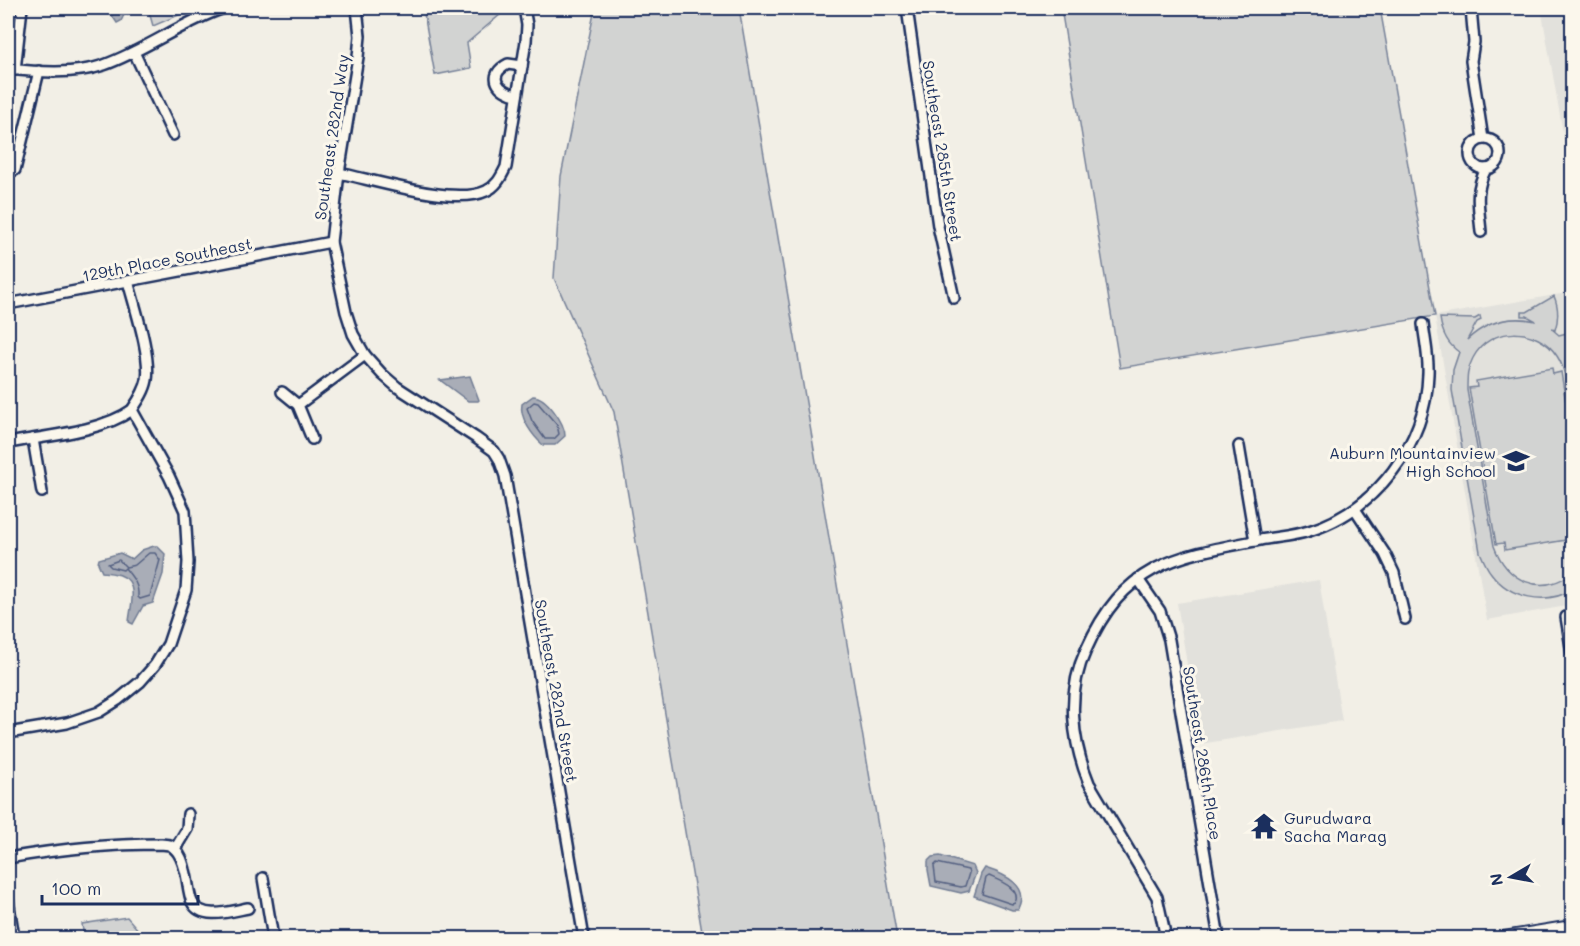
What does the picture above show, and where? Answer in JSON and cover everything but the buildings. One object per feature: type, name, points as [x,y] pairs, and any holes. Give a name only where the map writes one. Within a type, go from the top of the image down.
[{"type":"street","points":[[22,8],[11,69],[39,71],[75,70],[102,65],[224,8]]},
{"type":"street","name":"Southeast 282nd Way","points":[[357,8],[360,36],[358,57],[339,172],[331,242],[346,312],[353,333],[365,355],[382,374],[397,387],[494,451]]},
{"type":"street","points":[[339,172],[457,197],[488,191],[500,180],[506,167],[527,25],[524,8]]},
{"type":"street","name":"Southeast 285th Street","points":[[907,8],[938,226],[954,298]]},
{"type":"street","points":[[1471,8],[1474,42],[1471,61],[1483,139]]},
{"type":"street","points":[[134,52],[173,135]]},
{"type":"street","points":[[517,95],[504,92],[497,82],[497,76],[499,71],[508,64],[522,66]]},
{"type":"street","points":[[15,170],[39,71]]},
{"type":"street","points":[[1481,232],[1479,184],[1486,169],[1495,165],[1499,152],[1496,144],[1483,139],[1475,143],[1470,156],[1474,164],[1486,169]]},
{"type":"street","name":"129th Place Southeast","points":[[8,304],[331,242]]},
{"type":"street","points":[[8,443],[100,426],[121,418],[132,410],[147,381],[147,363],[128,281]]},
{"type":"street","points":[[1166,939],[1157,897],[1089,783],[1082,765],[1073,726],[1076,684],[1091,637],[1112,603],[1138,579],[1178,557],[1308,531],[1331,522],[1368,499],[1390,474],[1414,436],[1420,418],[1428,375],[1423,324]]},
{"type":"street","points":[[298,405],[365,355]]},
{"type":"street","points":[[282,392],[298,405],[312,439]]},
{"type":"street","points":[[8,733],[67,723],[99,712],[118,700],[155,665],[168,644],[186,590],[188,562],[185,511],[169,476],[132,410]]},
{"type":"street","points":[[33,439],[42,492]]},
{"type":"street","points":[[1239,446],[1256,541]]},
{"type":"street","name":"Southeast 282nd Street","points":[[494,451],[505,476],[584,939]]},
{"type":"street","points":[[1355,509],[1385,554],[1394,573],[1405,619]]},
{"type":"street","name":"Southeast 286th Place","points":[[1138,579],[1160,611],[1169,640],[1220,939]]},
{"type":"street","points":[[1566,617],[1572,653]]},
{"type":"street","points":[[175,849],[185,836],[188,814]]},
{"type":"street","points":[[8,858],[92,846],[170,845],[183,861],[192,902],[197,910],[213,913],[248,908]]},
{"type":"street","points":[[263,878],[273,939]]},
{"type":"street","points":[[8,899],[14,939]]},
{"type":"street","points":[[1504,939],[1572,927]]},
{"type":"shaded area","points":[[148,8],[195,8],[153,26]]},
{"type":"shaded area","points":[[423,8],[508,8],[467,43],[471,68],[435,75]]},
{"type":"shaded area","points":[[595,8],[739,8],[897,938],[703,938],[614,412],[554,278],[561,176]]},
{"type":"shaded area","points":[[1061,8],[1380,8],[1435,316],[1120,368]]},
{"type":"shaded area","points":[[1541,8],[1572,8],[1572,183]]},
{"type":"shaded area","name":"Auburn Mountainview High School","points":[[1572,292],[1572,605],[1487,620],[1435,316]]},
{"type":"shaded area","points":[[1554,296],[1558,317],[1555,330],[1552,329],[1559,335],[1571,332],[1572,424],[1568,389],[1561,363],[1549,346],[1538,339],[1514,333],[1491,340],[1481,347],[1473,358],[1468,370],[1467,381],[1494,546],[1500,558],[1507,568],[1526,582],[1548,584],[1572,573],[1572,590],[1562,595],[1540,598],[1518,594],[1508,589],[1491,573],[1480,552],[1452,390],[1453,370],[1459,352],[1446,338],[1440,318],[1475,319],[1480,316],[1481,320],[1477,322],[1467,340],[1482,328],[1499,321],[1526,319],[1536,321],[1522,316],[1522,312],[1527,312]]},
{"type":"shaded area","points":[[1552,368],[1553,374],[1561,372],[1572,441],[1572,539],[1505,550],[1504,543],[1496,544],[1469,388],[1477,387],[1476,381]]},
{"type":"shaded area","points":[[1319,580],[1342,721],[1200,744],[1177,603]]},
{"type":"shaded area","points":[[127,917],[145,938],[84,938],[82,924]]},
{"type":"water","points":[[107,8],[132,8],[132,13],[124,15],[117,23]]},
{"type":"water","points":[[470,376],[478,401],[468,401],[440,380]]},
{"type":"water","points":[[533,396],[549,405],[562,424],[565,436],[555,445],[543,445],[525,421],[522,404]]},
{"type":"water","points":[[154,546],[165,554],[163,574],[153,603],[143,606],[133,624],[129,622],[132,596],[130,584],[120,575],[102,572],[98,563],[99,559],[120,553],[132,559],[142,550]]},
{"type":"water","points":[[940,856],[973,866],[976,873],[969,891],[961,893],[931,886],[928,861],[932,857]]},
{"type":"water","points":[[985,868],[1014,882],[1019,888],[1021,902],[1018,910],[1012,910],[974,896]]},
{"type":"place","name":"Auburn Mountainview High School","points":[[1516,461]]},
{"type":"place","name":"Gurudwara Sacha Marag","points":[[1264,826]]}]
